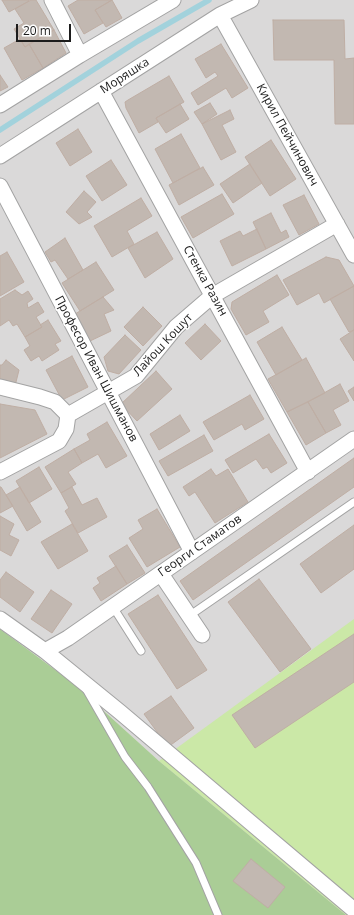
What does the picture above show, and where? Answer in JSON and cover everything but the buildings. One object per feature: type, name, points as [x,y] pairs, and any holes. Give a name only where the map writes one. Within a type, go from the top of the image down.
[{"type":"street","points":[[52,0],[80,55]]},
{"type":"street","points":[[0,105],[80,55],[173,0]]},
{"type":"street","name":"Моряшка","points":[[0,156],[220,16],[251,0]]},
{"type":"street","name":"Кирил Пейчинович","points":[[220,16],[354,254]]},
{"type":"street","name":"Стенка Разин","points":[[101,91],[308,472]]},
{"type":"street","name":"Професор Иван Шишманов","points":[[0,186],[192,552]]},
{"type":"street","name":"Лайош Кошут","points":[[68,416],[136,376],[176,327],[212,296],[337,224]]},
{"type":"street","points":[[0,388],[55,402],[68,416],[66,429],[59,441],[0,472]]},
{"type":"street","name":"Георги Стаматов","points":[[45,651],[68,638],[354,439]]},
{"type":"street","points":[[161,574],[202,635]]},
{"type":"street","points":[[0,619],[45,651],[80,679],[354,910]]},
{"type":"lane","points":[[189,616],[354,502]]},
{"type":"lane","points":[[113,607],[141,651]]},
{"type":"lane","points":[[80,679],[124,757],[148,787],[196,863],[218,915]]},
{"type":"shaded area","points":[[0,0],[354,0],[354,915],[346,915],[159,761],[73,683],[0,629]]},
{"type":"green space","points":[[354,619],[354,915],[346,915],[159,761]]},
{"type":"green space","points":[[0,629],[73,683],[159,761],[346,915],[0,915]]},
{"type":"waterway","points":[[0,130],[138,41],[209,0]]}]
